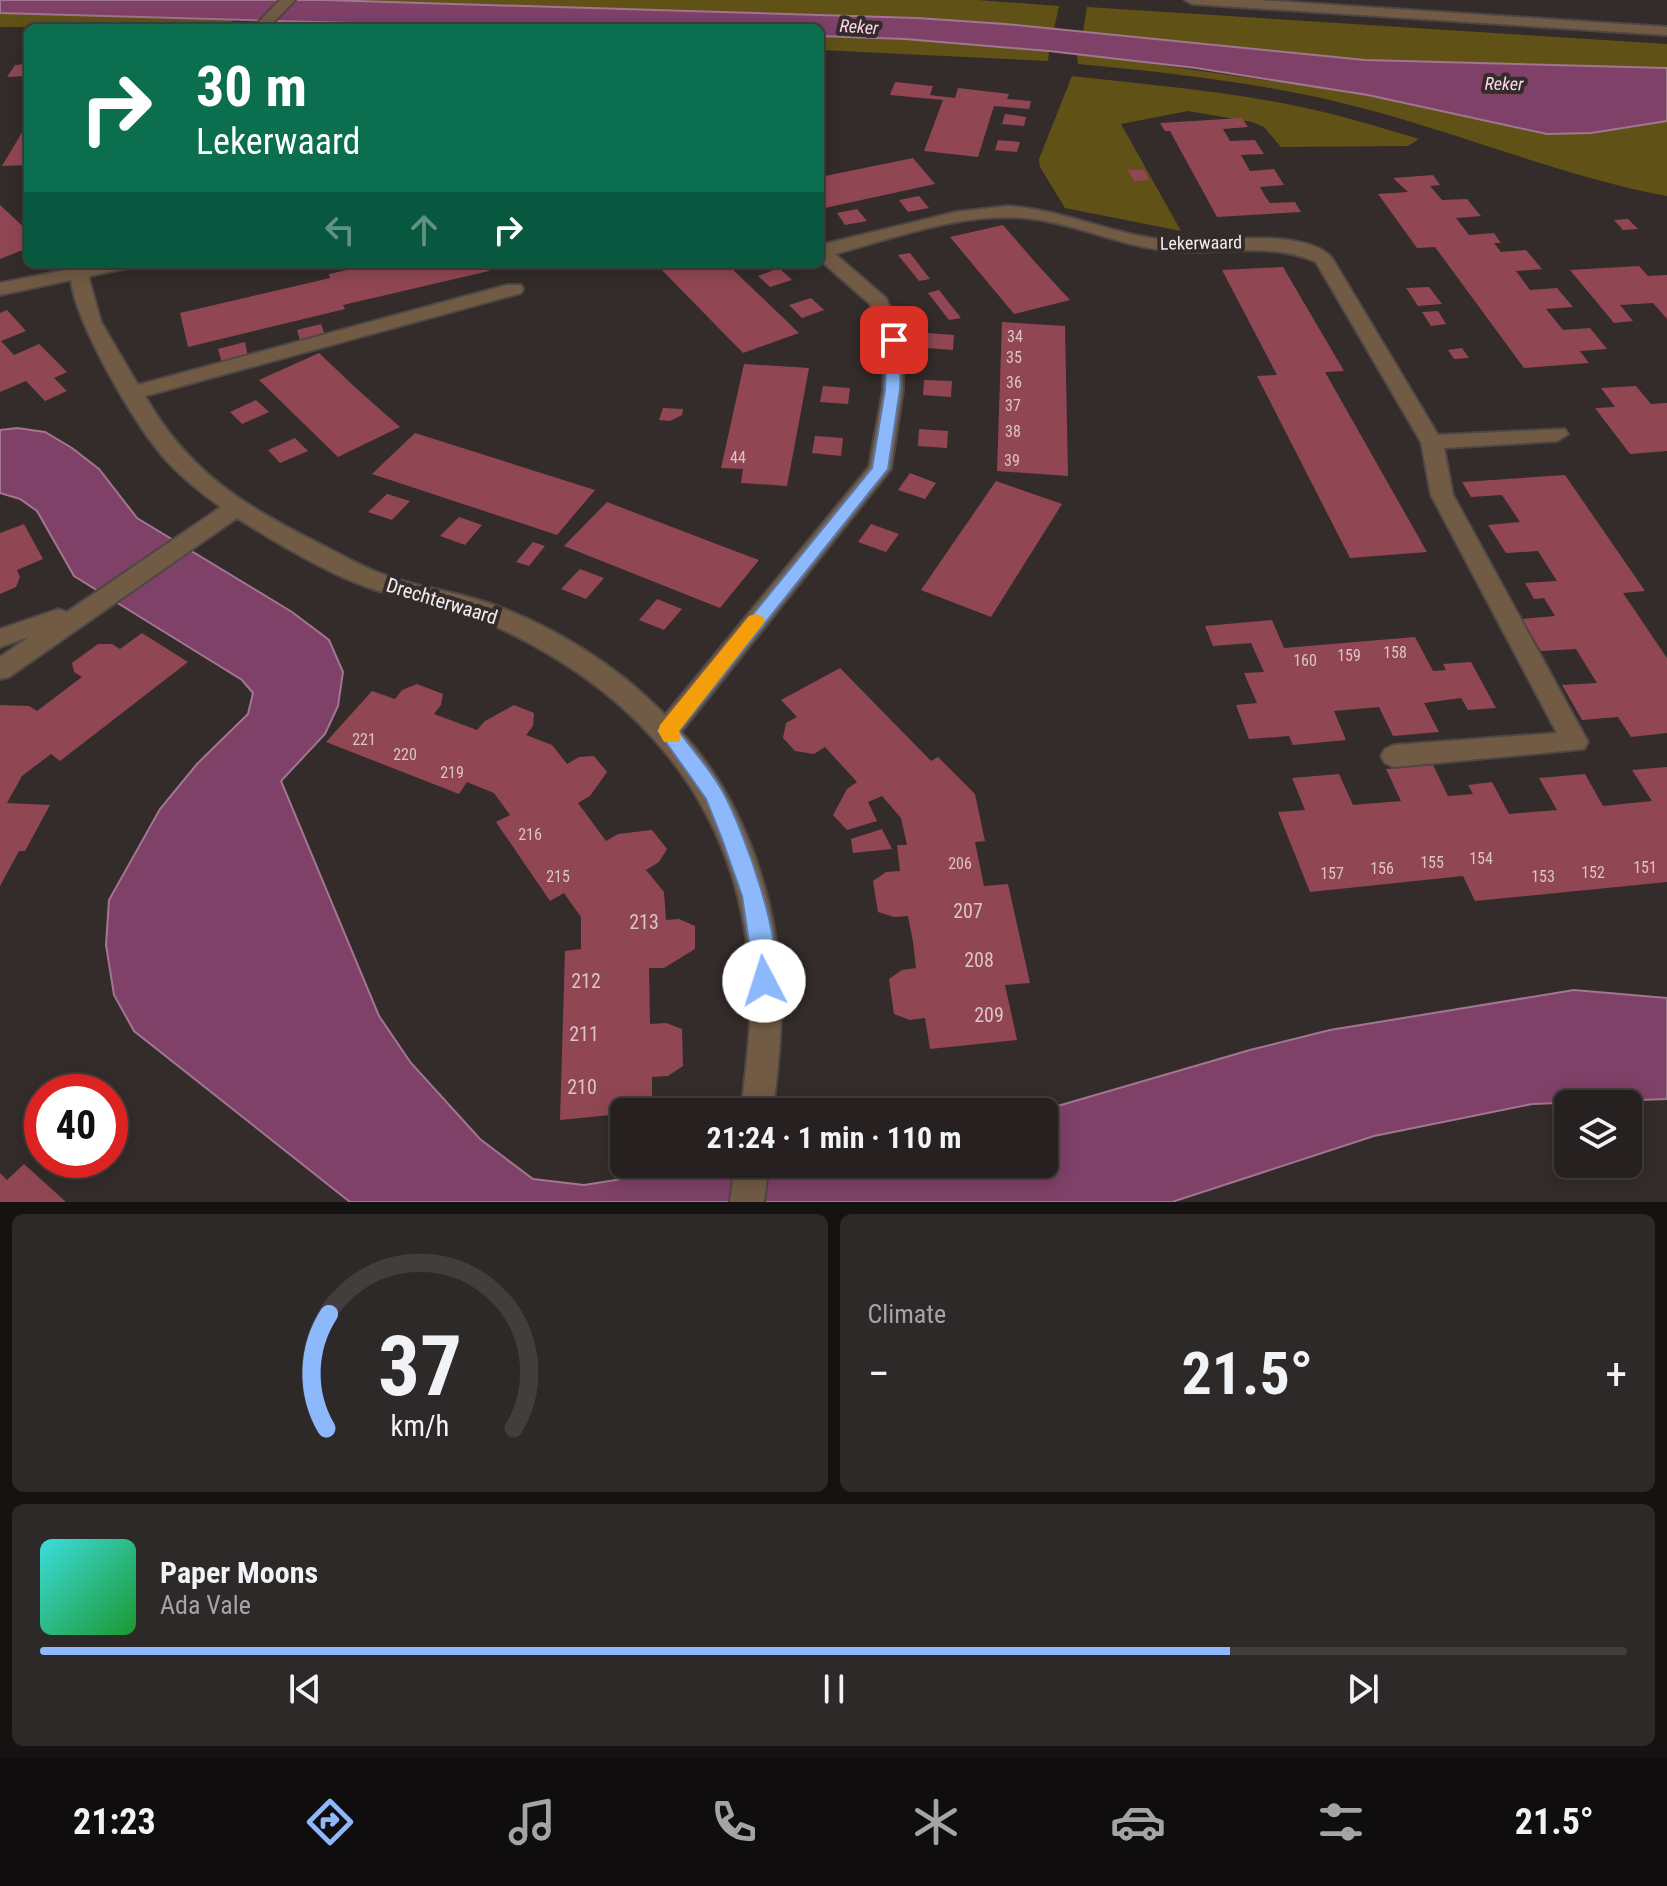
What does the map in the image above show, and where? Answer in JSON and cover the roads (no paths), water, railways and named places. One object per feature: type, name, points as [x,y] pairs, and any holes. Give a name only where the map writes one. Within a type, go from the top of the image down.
[{"type":"street","points":[[264,24],[288,0]]},
{"type":"street","points":[[1192,0],[1667,31]]},
{"type":"street","points":[[1518,0],[1529,22]]},
{"type":"street","name":"Lekerwaard","points":[[824,250],[992,210],[1032,213],[1148,243],[1174,246],[1256,242],[1301,246],[1323,258],[1432,442],[1442,495],[1575,742],[1394,756]]},
{"type":"street","name":"Lekerwaard","points":[[667,731],[880,469],[893,390],[894,340],[879,302],[824,254]]},
{"type":"street","points":[[0,289],[80,269]]},
{"type":"street","name":"Drechterwaard","points":[[80,269],[89,317],[173,455],[235,508],[376,581],[491,613],[560,646],[615,682],[667,731],[714,795],[753,896],[764,958],[765,1029],[758,1098]]},
{"type":"street","points":[[133,393],[514,289]]},
{"type":"street","points":[[1432,442],[1557,434]]},
{"type":"street","points":[[0,670],[84,609],[235,508]]},
{"type":"street","points":[[0,638],[84,609]]},
{"type":"street","points":[[747,1202],[750,1178]]},
{"type":"water","name":"Reker","points":[[0,0],[324,0],[917,18],[1365,60],[1667,68],[1667,121],[1591,133],[1547,134],[1368,95],[1196,68],[1049,51],[905,39],[824,36],[824,24],[390,24],[0,13]]},
{"type":"water","points":[[17,428],[45,432],[72,448],[99,469],[137,518],[292,612],[329,640],[343,672],[338,706],[325,734],[281,781],[379,1016],[411,1063],[480,1139],[533,1179],[584,1185],[629,1178],[1058,1178],[1058,1106],[1330,1030],[1574,990],[1667,998],[1667,1099],[1642,1100],[1642,1090],[1554,1090],[1554,1103],[1532,1104],[1374,1136],[1172,1202],[350,1202],[134,1031],[114,995],[106,945],[109,900],[160,809],[197,764],[248,714],[253,693],[242,680],[74,576],[37,511],[20,499],[0,493],[0,430]]}]
